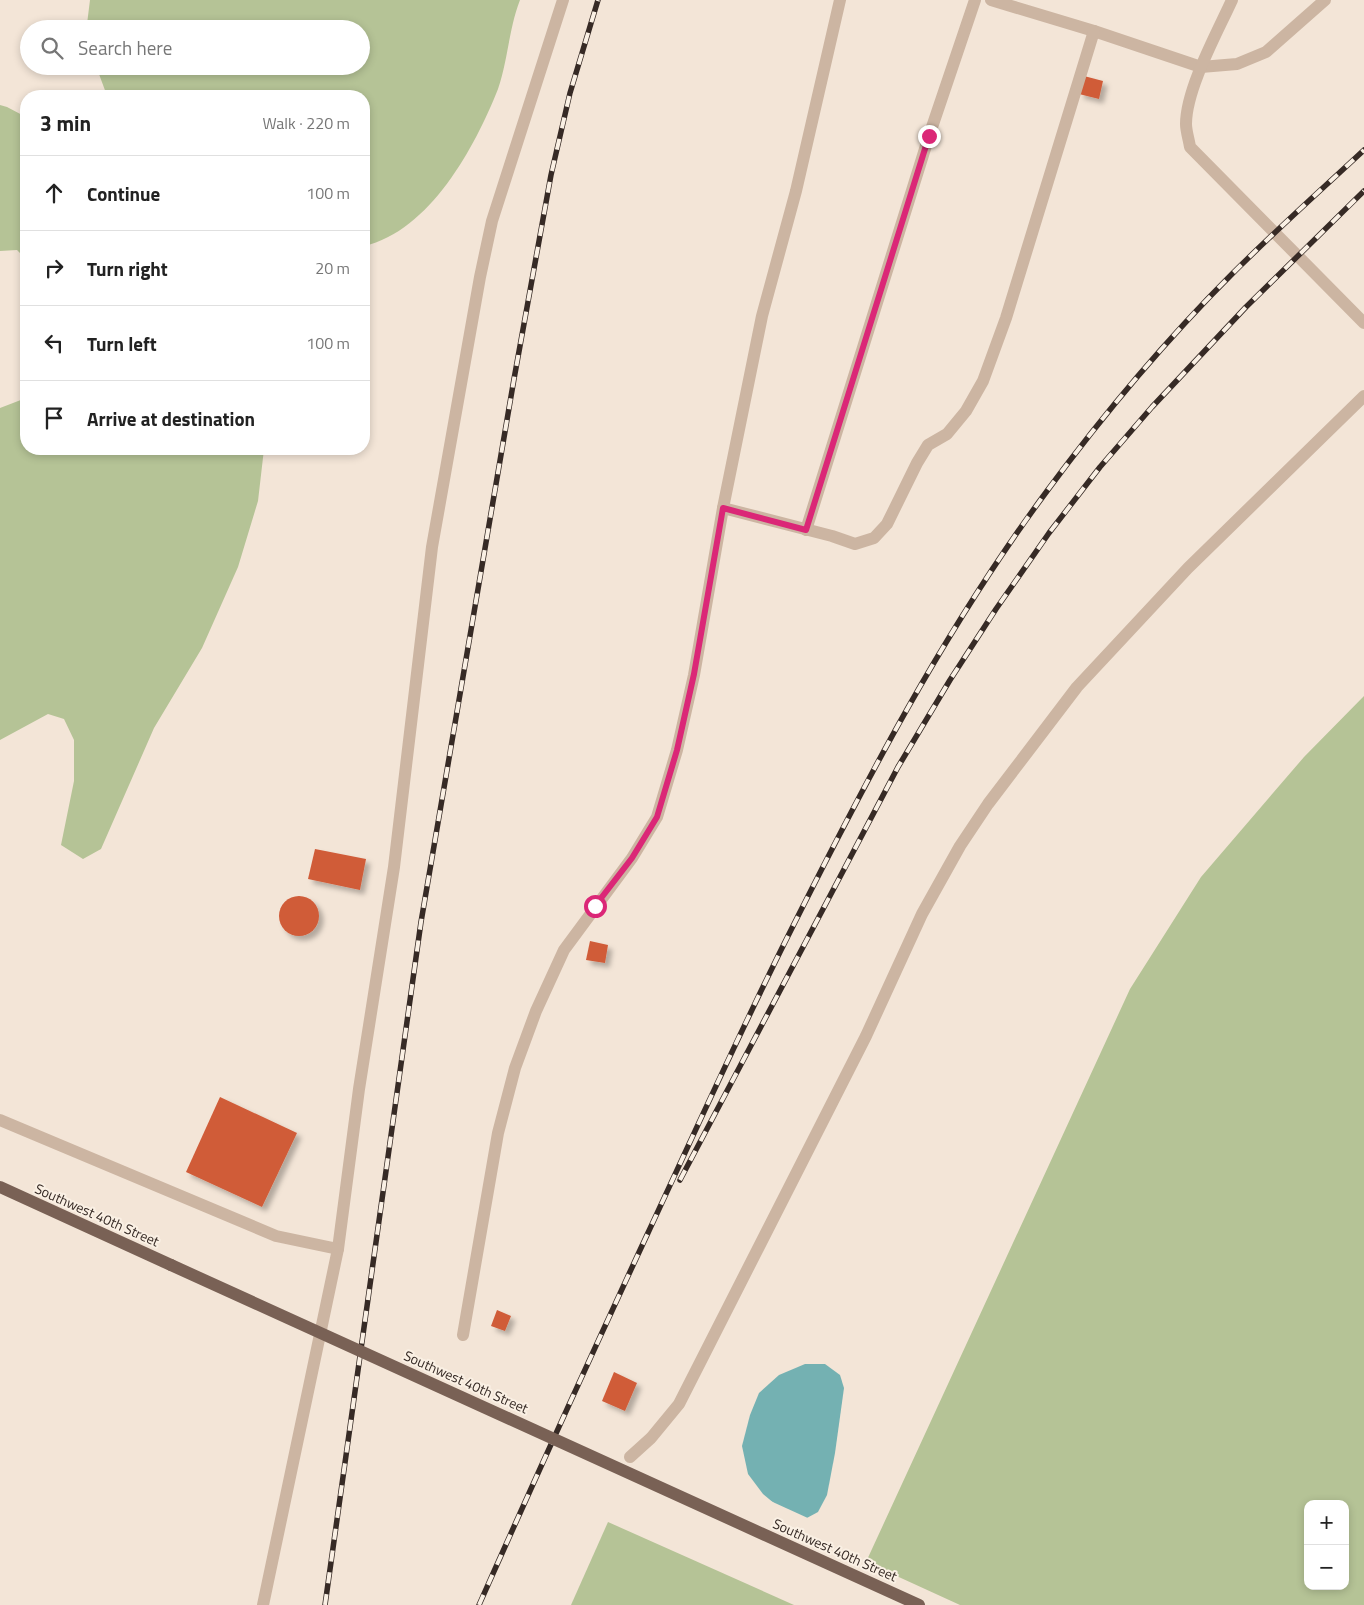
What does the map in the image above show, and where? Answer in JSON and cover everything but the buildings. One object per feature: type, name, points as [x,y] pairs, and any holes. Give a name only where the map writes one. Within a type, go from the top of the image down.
[{"type":"main road","name":"Southwest 40th Street","points":[[0,1188],[919,1605]]},
{"type":"lane","points":[[263,1605],[338,1249],[359,1090],[394,867],[432,547],[480,277],[492,221],[562,0]]},
{"type":"lane","points":[[464,1335],[498,1133],[515,1068],[536,1011],[564,950],[632,858],[657,817],[677,750],[694,674],[723,508],[762,316],[796,191],[840,0]]},
{"type":"lane","points":[[806,530],[929,136],[975,0]]},
{"type":"lane","points":[[991,0],[1094,31],[1201,67],[1237,64],[1266,52],[1325,0]]},
{"type":"lane","points":[[1232,0],[1201,67],[1189,102],[1186,124],[1190,147],[1364,323]]},
{"type":"lane","points":[[723,508],[855,544],[874,538],[887,524],[928,445],[947,434],[966,411],[983,382],[1006,318],[1094,31]]},
{"type":"lane","points":[[630,1457],[651,1438],[679,1404],[866,1036],[922,914],[960,846],[988,804],[1077,687],[1188,568],[1364,396]]},
{"type":"lane","points":[[0,1120],[276,1236],[338,1249]]},
{"type":"green space","points":[[90,0],[520,0],[513,22],[498,89],[477,136],[463,160],[447,184],[410,223],[388,237],[370,244],[370,90],[105,90],[99,75],[370,75],[370,20],[88,20]]},
{"type":"green space","points":[[0,105],[20,114],[20,253],[17,250],[0,251]]},
{"type":"green space","points":[[20,400],[20,455],[263,455],[258,501],[238,567],[202,648],[154,728],[101,849],[83,859],[61,845],[74,781],[74,740],[64,719],[48,714],[0,740],[0,408]]},
{"type":"green space","points":[[1364,696],[1364,1605],[960,1605],[866,1562],[1130,989],[1201,877],[1304,757]]},
{"type":"green space","points":[[608,1522],[794,1605],[571,1605]]},
{"type":"water","points":[[805,1364],[825,1364],[840,1375],[844,1388],[827,1495],[818,1512],[805,1519],[787,1514],[763,1494],[748,1474],[742,1446],[750,1415],[759,1393],[779,1375]]},
{"type":"pier","points":[[764,1498],[810,1519],[805,1521],[786,1516]]},
{"type":"railway","points":[[325,1605],[421,922],[551,175],[570,93],[598,0]]},
{"type":"railway","points":[[479,1605],[604,1327],[769,975],[876,766],[940,653],[1009,544],[1090,434],[1135,379],[1207,299],[1364,150]]},
{"type":"railway","points":[[680,1180],[898,767],[950,680],[996,609],[1049,533],[1100,467],[1152,407],[1246,307],[1364,191]]},
{"type":"route","points":[[595,906],[632,858],[657,817],[677,750],[694,674],[723,508],[806,530],[855,367],[929,136]]}]
